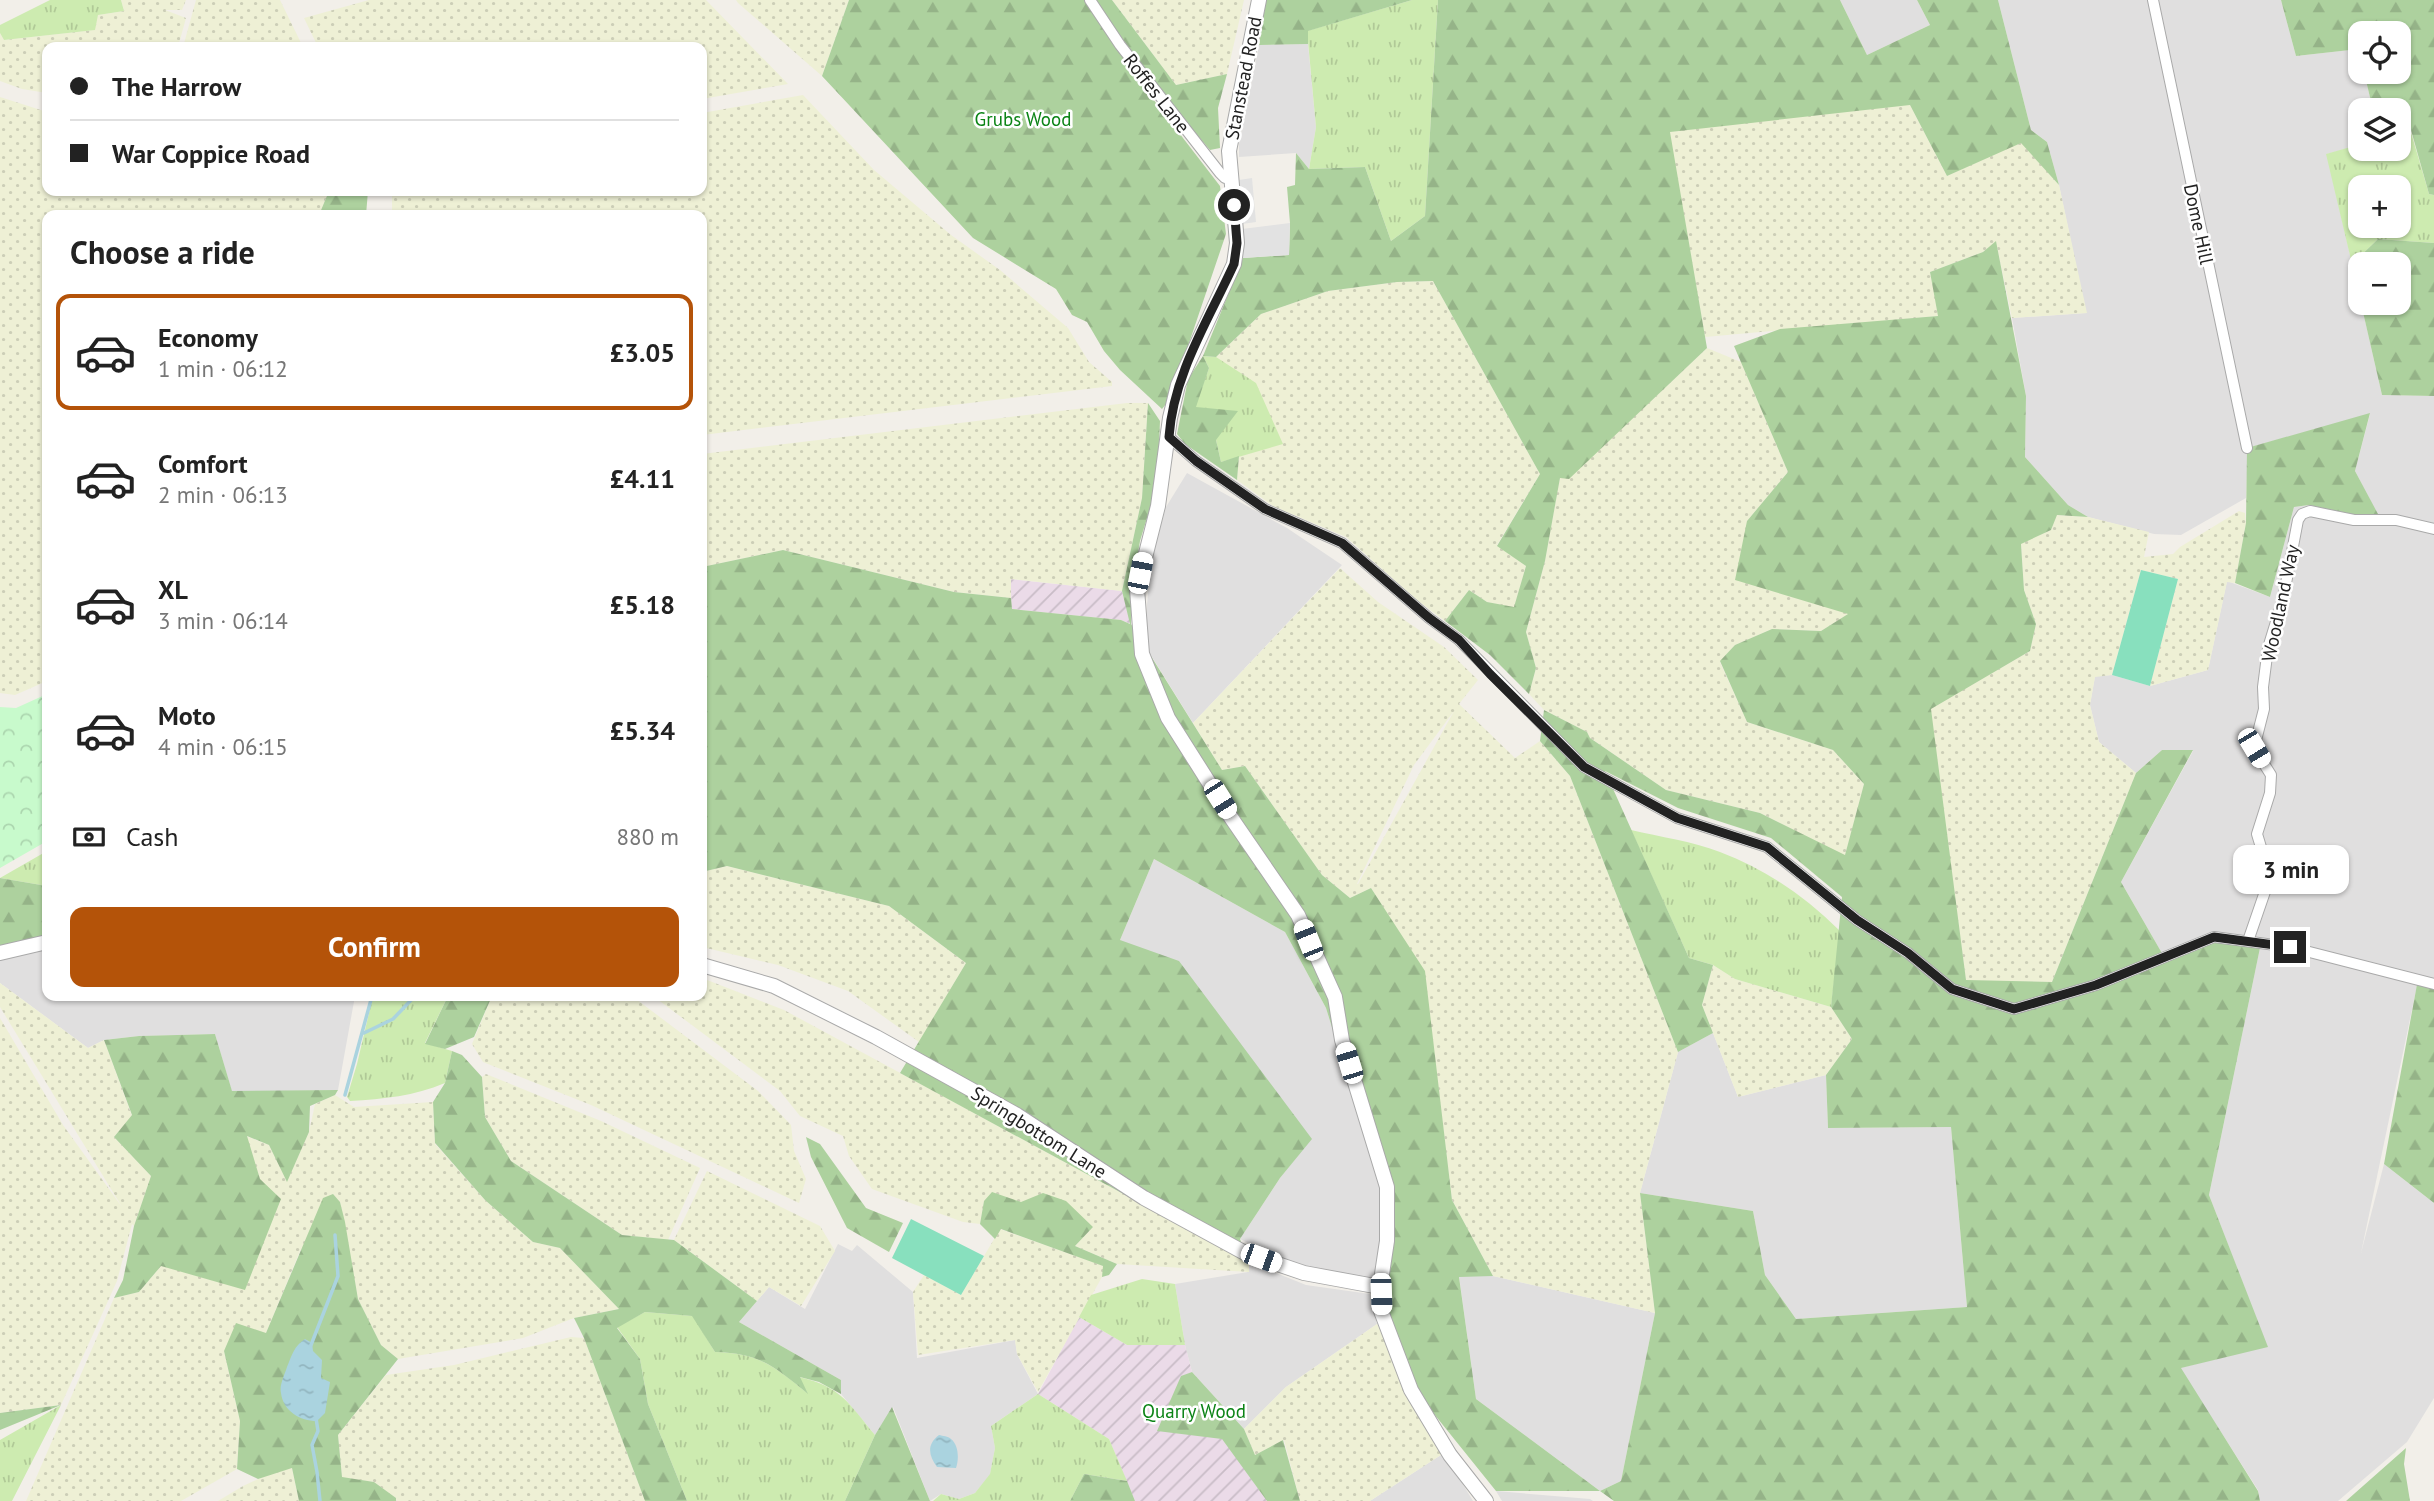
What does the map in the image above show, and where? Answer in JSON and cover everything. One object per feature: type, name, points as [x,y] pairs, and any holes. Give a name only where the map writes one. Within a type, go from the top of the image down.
[{"type":"street","name":"Roffes Lane","points":[[1090,0],[1120,45],[1220,173],[1225,178],[1231,178]]},
{"type":"street","name":"Stanstead Road","points":[[1259,0],[1229,151],[1237,243],[1234,264],[1178,385],[1170,418],[1158,506],[1137,589],[1142,654],[1168,718],[1232,819],[1298,915],[1335,998],[1342,1040],[1387,1187],[1387,1241],[1380,1287],[1381,1311],[1411,1390],[1450,1455],[1486,1501]]},
{"type":"street","name":"Dome Hill","points":[[2153,0],[2247,448]]},
{"type":"street","points":[[1169,437],[1196,461],[1265,509],[1342,543],[1429,618],[1459,640],[1584,767],[1677,818],[1767,847],[1857,920],[1908,953],[1952,989],[2014,1009],[2096,985],[2214,937],[2290,947],[2434,984]]},
{"type":"street","name":"Woodland Way","points":[[2248,941],[2270,877],[2257,834],[2270,793],[2271,775],[2254,748],[2264,709],[2263,687],[2268,648],[2283,599],[2298,520],[2302,514],[2310,511],[2354,520],[2396,520],[2434,529]]},
{"type":"street","points":[[0,953],[42,943]]},
{"type":"street","name":"Springbottom Lane","points":[[707,966],[774,986],[876,1037],[1017,1115],[1144,1198],[1245,1253],[1304,1273],[1380,1287]]},
{"type":"shaded area","points":[[1840,0],[1917,0],[1930,25],[1867,55]]},
{"type":"shaded area","points":[[1998,0],[2281,0],[2296,56],[2348,50],[2348,84],[2367,84],[2370,98],[2348,98],[2348,148],[2327,154],[2349,252],[2348,315],[2364,315],[2382,395],[2434,396],[2434,985],[2418,981],[2361,1253],[2384,1164],[2434,1203],[2434,1398],[2407,1442],[2338,1501],[2260,1501],[2258,1490],[2180,1368],[2267,1346],[2209,1195],[2261,943],[2163,955],[2121,882],[2193,751],[2162,750],[2136,773],[2099,742],[2090,705],[2095,676],[2112,675],[2150,686],[2208,670],[2227,581],[2270,597],[2294,507],[2309,505],[2356,515],[2377,513],[2355,471],[2370,414],[2248,448],[2246,498],[2181,535],[2154,534],[2088,517],[2068,505],[2025,457],[2026,396],[2012,318],[2086,313],[2059,185],[2047,142],[2031,130]]},
{"type":"shaded area","points":[[1308,44],[1316,127],[1309,169],[1296,153],[1239,157],[1239,144],[1259,45]]},
{"type":"shaded area","points":[[1252,178],[1256,222],[1242,224],[1239,180]]},
{"type":"shaded area","points":[[1290,223],[1289,255],[1243,258],[1242,229]]},
{"type":"shaded area","points":[[1187,473],[1287,528],[1342,565],[1193,723],[1147,649],[1151,563],[1166,507]]},
{"type":"shaded area","points":[[1010,579],[1122,591],[1131,624],[1121,620],[1012,609]]},
{"type":"shaded area","points":[[1154,859],[1285,932],[1326,1008],[1376,1171],[1383,1205],[1376,1283],[1304,1270],[1240,1239],[1280,1178],[1311,1139],[1120,940]]},
{"type":"shaded area","points":[[42,949],[42,1001],[354,1001],[338,1090],[232,1092],[215,1034],[139,1036],[104,1040],[88,1048],[0,983],[0,956]]},
{"type":"shaded area","points":[[1713,1033],[1738,1097],[1826,1075],[1828,1128],[1951,1127],[1967,1307],[1796,1319],[1765,1275],[1753,1211],[1640,1193],[1678,1052]]},
{"type":"shaded area","points":[[838,1244],[852,1251],[857,1245],[913,1292],[917,1358],[1015,1340],[1017,1354],[1038,1394],[991,1426],[995,1448],[990,1475],[975,1493],[959,1499],[941,1494],[930,1501],[893,1407],[875,1435],[841,1394],[841,1380],[739,1322],[769,1287],[805,1309]]},
{"type":"shaded area","points":[[1249,1262],[1306,1285],[1370,1294],[1377,1324],[1286,1387],[1244,1429],[1192,1372],[1175,1284],[1248,1272]]},
{"type":"shaded area","points":[[1459,1276],[1493,1276],[1655,1313],[1621,1481],[1600,1491],[1476,1399]]},
{"type":"shaded area","points":[[1079,1317],[1127,1345],[1185,1345],[1192,1372],[1181,1377],[1267,1501],[1135,1501],[1109,1439],[1038,1394]]},
{"type":"shaded area","points":[[1444,1453],[1473,1501],[1370,1501]]},
{"type":"shaded area","points":[[1496,1491],[1590,1499],[1593,1501],[1502,1501]]},
{"type":"green space","points":[[50,0],[121,0],[124,11],[98,15],[95,30],[4,40],[0,25]]},
{"type":"green space","points":[[121,0],[186,0],[182,10],[165,10],[186,18],[179,42],[42,42],[42,92],[0,81],[0,33],[4,40],[94,30],[98,15],[124,11]]},
{"type":"green space","points":[[196,0],[280,0],[301,42],[184,42]]},
{"type":"green space","points":[[369,0],[706,0],[788,84],[707,98],[707,42],[316,42],[304,18]]},
{"type":"green space","points":[[736,0],[849,0],[822,76],[738,3]]},
{"type":"green space","name":"Grubs Wood","points":[[849,0],[1085,0],[1156,103],[1220,186],[1226,234],[1170,399],[1162,409],[1120,370],[1104,351],[1087,322],[1072,315],[1056,289],[973,238],[822,76]]},
{"type":"green space","points":[[1096,0],[1112,0],[1176,85],[1227,74],[1218,108],[1220,148],[1210,150],[1136,58]]},
{"type":"green space","points":[[1112,0],[1244,0],[1227,74],[1176,85]]},
{"type":"green space","points":[[1266,0],[1412,0],[1308,31],[1308,44],[1259,45]]},
{"type":"green space","points":[[1412,0],[1438,0],[1425,216],[1391,241],[1365,167],[1309,169],[1316,127],[1307,31]]},
{"type":"green space","points":[[1438,0],[1840,0],[1867,55],[1930,25],[1917,0],[1998,0],[2031,130],[2047,142],[2059,185],[2021,143],[1947,176],[1910,105],[1670,132],[1707,348],[1569,479],[1560,478],[1545,561],[1526,632],[1536,668],[1529,694],[1490,655],[1445,621],[1469,590],[1487,602],[1514,607],[1526,566],[1497,546],[1540,474],[1433,281],[1397,282],[1328,291],[1261,314],[1216,357],[1203,356],[1243,258],[1289,255],[1287,187],[1295,185],[1296,153],[1309,169],[1365,167],[1391,241],[1425,216]]},
{"type":"green space","points":[[2281,0],[2434,0],[2434,195],[2429,194],[2411,130],[2411,98],[2370,98],[2367,84],[2411,84],[2411,21],[2348,21],[2348,50],[2296,56]]},
{"type":"green space","points":[[803,95],[874,170],[1068,328],[1089,362],[1112,382],[1112,386],[707,434],[707,210],[392,210],[392,196],[707,196],[707,112]]},
{"type":"green space","points":[[0,97],[42,110],[42,196],[327,196],[321,210],[42,210],[42,683],[15,695],[0,693]]},
{"type":"green space","points":[[1910,105],[1947,176],[2021,142],[2059,185],[2087,313],[2012,318],[1996,242],[1983,252],[1930,272],[1939,316],[1705,337],[1669,131]]},
{"type":"green space","points":[[2411,132],[2429,194],[2434,195],[2434,243],[2378,239],[2364,252],[2349,252],[2326,154],[2348,148],[2348,161],[2411,161]]},
{"type":"green space","points":[[327,196],[368,196],[366,210],[321,210]]},
{"type":"green space","points":[[2378,239],[2434,243],[2434,396],[2382,395],[2364,315],[2411,315],[2411,252],[2364,252]]},
{"type":"green space","points":[[1996,241],[2026,396],[2025,457],[2068,505],[2088,517],[2057,515],[2051,530],[2021,544],[2024,590],[2036,624],[2030,651],[1931,709],[1966,980],[2052,982],[2136,773],[2162,750],[2193,750],[2121,882],[2163,955],[2214,937],[2261,943],[2209,1195],[2268,1347],[2181,1368],[2258,1491],[2260,1501],[1614,1501],[1600,1491],[1621,1481],[1655,1313],[1640,1193],[1753,1211],[1765,1275],[1796,1319],[1967,1307],[1951,1127],[1828,1128],[1826,1075],[1852,1039],[1831,1007],[1842,897],[1771,838],[1678,808],[1605,771],[1689,958],[1713,965],[1702,1005],[1713,1033],[1678,1052],[1570,776],[1540,741],[1544,710],[1587,732],[1590,738],[1666,790],[1760,813],[1845,855],[1864,784],[1833,750],[1747,722],[1720,661],[1735,645],[1772,629],[1821,631],[1848,614],[1735,580],[1747,521],[1788,472],[1734,346],[1780,329],[1938,316],[1930,272],[1983,252]]},
{"type":"green space","points":[[1433,281],[1540,474],[1497,545],[1526,566],[1514,608],[1487,602],[1469,590],[1445,621],[1417,600],[1346,537],[1273,506],[1237,480],[1239,456],[1216,357],[1261,314],[1328,291],[1397,282]]},
{"type":"green space","points":[[1707,348],[1741,362],[1788,472],[1747,521],[1850,613],[1821,631],[1772,629],[1735,645],[1720,662],[1747,722],[1833,750],[1864,784],[1845,856],[1760,813],[1666,790],[1590,738],[1587,732],[1544,710],[1529,694],[1536,668],[1526,632],[1545,561],[1560,477],[1569,478]]},
{"type":"green space","points":[[1203,356],[1216,357],[1256,383],[1283,444],[1221,462],[1216,440],[1195,407],[1209,368]]},
{"type":"green space","points":[[1203,356],[1209,368],[1196,407],[1238,411],[1216,440],[1221,462],[1239,456],[1237,480],[1185,444],[1177,434],[1188,379]]},
{"type":"green space","points":[[1127,403],[1148,403],[1142,498],[1122,591],[1011,579],[1011,598],[954,592],[783,550],[707,566],[707,453]]},
{"type":"green space","points":[[1148,403],[1160,421],[1159,445],[1151,505],[1140,541],[1132,589],[1131,624],[1222,770],[1245,766],[1322,875],[1350,898],[1371,888],[1425,971],[1452,1200],[1493,1276],[1459,1277],[1476,1399],[1600,1491],[1496,1491],[1422,1399],[1389,1312],[1383,1205],[1376,1171],[1326,1008],[1285,932],[1154,859],[1120,940],[1179,961],[1312,1139],[1280,1178],[1240,1239],[1249,1262],[900,1073],[966,963],[889,906],[727,866],[707,871],[707,566],[783,550],[954,592],[1011,598],[1012,609],[1121,620],[1130,624],[1122,591],[1142,498]]},
{"type":"green space","points":[[2370,413],[2355,471],[2378,514],[2356,515],[2309,505],[2294,507],[2270,597],[2235,583],[2246,523],[2247,448]]},
{"type":"green space","points":[[2239,511],[2245,513],[2246,523],[2235,583],[2227,582],[2208,670],[2150,686],[2178,579],[2141,570],[2112,675],[2095,677],[2090,705],[2099,742],[2136,773],[2052,982],[1966,981],[1930,709],[2030,651],[2036,624],[2024,590],[2021,543],[2051,530],[2056,515],[2088,517],[2149,532],[2144,557],[2173,554]]},
{"type":"green space","points":[[1340,568],[1378,602],[1444,647],[1478,680],[1459,704],[1515,758],[1540,741],[1570,776],[1678,1052],[1640,1193],[1655,1313],[1493,1276],[1452,1200],[1424,971],[1371,888],[1350,898],[1322,875],[1245,766],[1222,770],[1193,723]],"holes":[[[1454,711],[1358,884],[1414,765]]]},
{"type":"green space","points":[[2141,570],[2178,579],[2150,686],[2112,675]]},
{"type":"green space","points":[[42,696],[42,844],[0,868],[0,707],[16,708]]},
{"type":"green space","points":[[1631,830],[1698,845],[1737,859],[1784,885],[1827,918],[1840,931],[1831,1007],[1735,979],[1713,965],[1689,958]]},
{"type":"green space","points":[[42,854],[42,885],[0,878]]},
{"type":"green space","points":[[727,866],[889,906],[966,963],[919,1042],[848,991],[778,965],[707,948],[707,871]]},
{"type":"green space","points":[[0,878],[42,885],[42,949],[0,956]]},
{"type":"green space","points":[[1713,965],[1735,979],[1831,1007],[1852,1039],[1826,1075],[1738,1097],[1702,1005]]},
{"type":"green space","points":[[2418,979],[2434,984],[2434,1203],[2384,1164]]},
{"type":"green space","points":[[707,980],[784,1010],[1249,1262],[1249,1272],[1117,1264],[1075,1246],[1093,1227],[1021,1202],[984,1201],[980,1224],[963,1222],[872,1189],[849,1156],[843,1136],[800,1116],[780,1091],[660,1001],[707,1001]]},
{"type":"green space","points":[[0,983],[88,1048],[104,1040],[132,1116],[114,1137],[151,1176],[134,1226],[132,1224],[117,1281],[61,1405],[0,1413],[0,1018],[63,1125],[122,1207],[0,1007]]},
{"type":"green space","points":[[372,1001],[446,1001],[425,1043],[452,1051],[445,1083],[399,1096],[350,1101],[347,1097]]},
{"type":"green space","points":[[446,1001],[490,1001],[474,1037],[445,1049],[425,1044]]},
{"type":"green space","points":[[490,1001],[639,1001],[758,1091],[791,1125],[794,1151],[806,1179],[799,1203],[591,1105],[483,1062],[472,1044]]},
{"type":"green space","points":[[215,1034],[232,1091],[338,1090],[335,1095],[310,1106],[309,1132],[287,1182],[269,1145],[247,1136],[260,1179],[281,1199],[245,1290],[161,1266],[139,1292],[114,1298],[123,1280],[134,1226],[151,1176],[114,1137],[132,1115],[104,1040],[139,1036]]},
{"type":"green space","points":[[452,1051],[462,1055],[482,1077],[485,1117],[511,1161],[622,1235],[674,1240],[757,1301],[739,1322],[841,1380],[841,1394],[819,1382],[800,1377],[808,1394],[766,1363],[744,1355],[715,1352],[692,1316],[645,1312],[617,1328],[640,1359],[648,1404],[687,1501],[645,1501],[574,1318],[619,1309],[560,1248],[533,1242],[485,1200],[435,1143],[433,1102],[445,1083]]},
{"type":"green space","points":[[486,1074],[601,1121],[700,1168],[668,1240],[622,1235],[511,1161],[485,1117],[482,1077]]},
{"type":"green space","points":[[335,1095],[354,1107],[433,1102],[435,1144],[485,1200],[533,1242],[560,1248],[619,1309],[574,1318],[523,1338],[398,1359],[381,1345],[358,1299],[340,1202],[300,1251],[266,1333],[224,1351],[240,1421],[237,1469],[181,1501],[26,1501],[114,1298],[139,1292],[161,1266],[260,1180],[246,1136],[269,1145],[287,1181],[309,1132],[315,1104]]},
{"type":"green space","points":[[806,1137],[820,1144],[866,1208],[903,1223],[889,1252],[847,1228],[811,1157]]},
{"type":"green space","points":[[707,1171],[820,1226],[835,1251],[801,1306],[769,1287],[757,1301],[674,1240]]},
{"type":"green space","points":[[992,1192],[1021,1202],[1043,1193],[1066,1201],[1093,1227],[1075,1246],[1117,1264],[1109,1275],[1102,1277],[1103,1266],[1001,1229],[995,1239],[980,1224],[984,1201]]},
{"type":"green space","points":[[333,1194],[340,1202],[345,1222],[358,1299],[381,1345],[398,1359],[338,1435],[342,1477],[374,1482],[396,1498],[396,1501],[299,1501],[292,1468],[258,1479],[237,1469],[240,1421],[224,1351],[236,1323],[266,1333],[323,1198]]},
{"type":"green space","points":[[911,1219],[984,1256],[961,1295],[892,1258]]},
{"type":"green space","points":[[1000,1229],[1104,1266],[1102,1277],[1038,1392],[1017,1354],[1015,1340],[918,1355],[913,1292],[924,1275],[961,1295]]},
{"type":"green space","points":[[1142,1279],[1175,1284],[1185,1345],[1127,1345],[1079,1317],[1091,1295]]},
{"type":"green space","points":[[645,1312],[693,1316],[715,1352],[755,1358],[785,1375],[807,1393],[799,1377],[825,1386],[843,1398],[875,1435],[845,1501],[687,1501],[648,1404],[640,1359],[617,1327]]},
{"type":"green space","points":[[1377,1324],[1444,1453],[1370,1501],[1300,1501],[1284,1440],[1255,1455],[1244,1429],[1286,1387]]},
{"type":"green space","points":[[571,1337],[584,1338],[645,1501],[397,1501],[374,1482],[342,1478],[338,1435],[386,1375],[454,1365]]},
{"type":"green space","name":"Quarry Wood","points":[[1192,1372],[1244,1429],[1255,1455],[1283,1440],[1300,1501],[1267,1501],[1222,1439],[1157,1431],[1181,1376]]},
{"type":"green space","points":[[1038,1394],[1109,1439],[1127,1481],[1084,1474],[1070,1501],[933,1501],[941,1494],[959,1499],[975,1493],[990,1474],[995,1448],[991,1426]]},
{"type":"green space","points":[[61,1405],[12,1501],[0,1501],[0,1440]]},
{"type":"green space","points":[[61,1405],[0,1430],[0,1413]]},
{"type":"green space","points":[[892,1407],[930,1501],[845,1501],[875,1435]]},
{"type":"green space","points":[[2406,1448],[2404,1464],[2410,1501],[2346,1501]]},
{"type":"green space","points":[[292,1468],[299,1501],[218,1501],[276,1471]]},
{"type":"green space","points":[[1084,1474],[1127,1481],[1135,1501],[1070,1501]]},
{"type":"water","points":[[305,1339],[312,1343],[313,1351],[322,1360],[321,1378],[330,1382],[325,1413],[317,1421],[293,1414],[285,1405],[281,1393],[281,1383],[292,1355]]},
{"type":"water","points":[[939,1435],[950,1438],[956,1445],[956,1468],[937,1467],[932,1459],[932,1443]]},
{"type":"waterway","points":[[345,1095],[371,1001]]},
{"type":"waterway","points":[[364,1033],[393,1019],[410,1001]]},
{"type":"waterway","points":[[311,1345],[338,1276],[335,1235]]},
{"type":"waterway","points":[[316,1418],[318,1431],[312,1445],[320,1501]]},
{"type":"route","points":[[1234,205],[1237,243],[1234,264],[1178,385],[1170,418],[1169,437],[1185,453],[1265,509],[1342,543],[1395,590],[1459,640],[1584,767],[1677,818],[1767,847],[1857,920],[1908,953],[1952,989],[2014,1009],[2096,985],[2214,937],[2290,947]]}]
